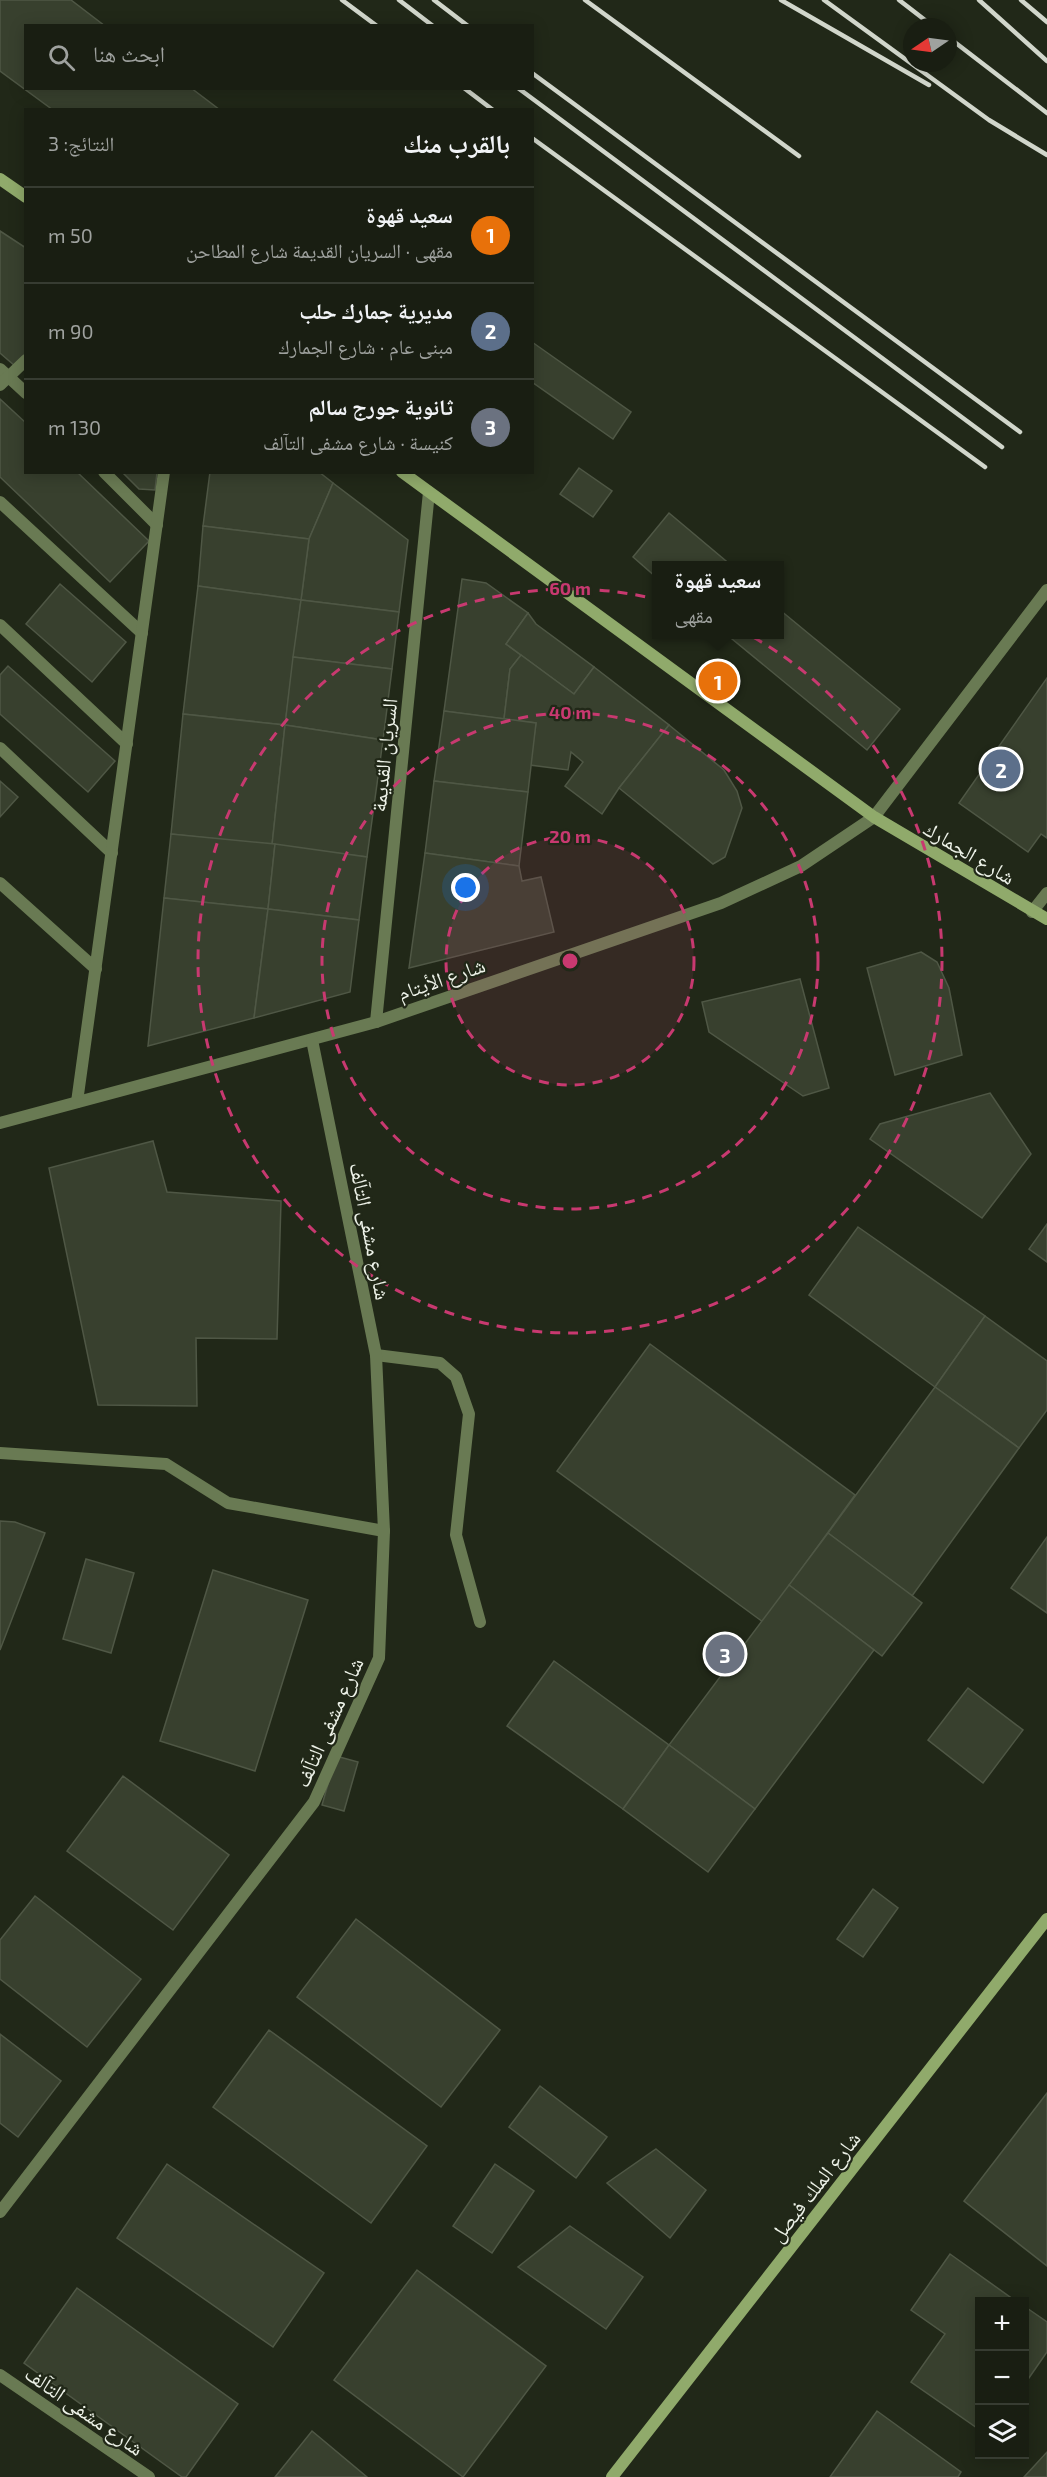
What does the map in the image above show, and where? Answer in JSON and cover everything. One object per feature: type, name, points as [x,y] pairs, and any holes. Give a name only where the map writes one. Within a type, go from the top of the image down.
[{"type":"street","points":[[0,179],[24,196]]},
{"type":"street","points":[[24,361],[3,377],[24,392]]},
{"type":"street","points":[[106,474],[157,525]]},
{"type":"street","points":[[77,1102],[164,474]]},
{"type":"street","name":"شارع الجمارك","points":[[405,474],[874,817],[1047,919]]},
{"type":"street","name":"السريان القديمة","points":[[376,1022],[429,492]]},
{"type":"street","points":[[0,502],[142,633]]},
{"type":"street","name":"شارع الأيتام","points":[[0,1123],[376,1022],[720,903],[801,866],[874,817],[1047,590]]},
{"type":"street","points":[[0,625],[127,744]]},
{"type":"street","points":[[0,748],[112,853]]},
{"type":"street","points":[[0,883],[96,969]]},
{"type":"street","points":[[1032,912],[1047,893]]},
{"type":"street","name":"شارع مشفى التآلف","points":[[0,2212],[314,1802],[379,1658],[384,1531],[376,1355],[312,1040]]},
{"type":"street","points":[[376,1355],[440,1363],[456,1377],[469,1414],[456,1535],[480,1622]]},
{"type":"street","points":[[0,1453],[166,1464],[228,1503],[384,1531]]},
{"type":"street","name":"شارع الملك فيصل","points":[[612,2477],[1047,1919]]},
{"type":"street","name":"شارع مشفى التآلف","points":[[0,2375],[149,2477]]},
{"type":"building","points":[[0,0],[71,0],[102,24],[24,24],[24,89],[0,71]]},
{"type":"building","points":[[26,90],[194,90],[217,108],[50,108]]},
{"type":"building","points":[[0,231],[24,247],[24,355],[15,366],[0,353]]},
{"type":"building","points":[[534,343],[631,412],[613,439],[534,383]]},
{"type":"building","points":[[0,399],[24,421],[24,474],[79,474],[149,541],[110,582],[0,477]]},
{"type":"building","points":[[579,468],[612,491],[593,517],[560,494]]},
{"type":"building","points":[[124,474],[157,474],[155,490],[139,489]]},
{"type":"building","points":[[210,474],[322,474],[333,483],[309,539],[203,526]]},
{"type":"building","points":[[333,483],[408,540],[399,612],[301,600],[309,539]]},
{"type":"building","points":[[669,513],[726,561],[652,561],[652,574],[633,557]]},
{"type":"building","points":[[203,526],[309,539],[301,600],[198,586]]},
{"type":"building","points":[[462,579],[486,583],[528,613],[506,644],[521,655],[510,669],[504,719],[444,711]]},
{"type":"building","points":[[60,584],[126,642],[92,682],[26,624]]},
{"type":"building","points":[[198,586],[301,600],[285,725],[183,714]]},
{"type":"building","points":[[301,600],[399,612],[392,669],[293,657]]},
{"type":"building","points":[[528,613],[536,624],[594,667],[574,694],[506,644]]},
{"type":"building","points":[[784,613],[900,709],[867,750],[732,639],[784,639]]},
{"type":"building","points":[[521,655],[574,694],[594,667],[669,725],[619,788],[602,814],[565,786],[583,762],[571,752],[568,770],[530,765],[536,723],[504,719],[510,669]]},
{"type":"building","points":[[293,657],[392,669],[383,740],[285,725]]},
{"type":"building","points":[[8,666],[115,761],[88,792],[0,714],[0,675]]},
{"type":"building","points":[[1047,678],[1047,838],[1041,834],[1028,852],[959,803]]},
{"type":"building","points":[[444,711],[536,723],[528,792],[434,781]]},
{"type":"building","points":[[183,714],[285,725],[272,845],[171,834]]},
{"type":"building","points":[[285,725],[383,740],[367,857],[272,845]]},
{"type":"building","points":[[669,725],[724,770],[737,791],[742,808],[725,857],[713,864],[619,788]]},
{"type":"building","points":[[0,781],[18,797],[0,817]]},
{"type":"building","points":[[434,781],[528,792],[519,866],[425,853]]},
{"type":"building","points":[[171,834],[275,844],[268,909],[164,898]]},
{"type":"building","points":[[275,844],[367,857],[359,920],[268,909]]},
{"type":"building","points":[[425,853],[519,866],[522,881],[541,877],[554,932],[409,968]]},
{"type":"building","points":[[164,898],[268,909],[254,1018],[148,1046]]},
{"type":"building","points":[[268,909],[359,920],[350,992],[254,1018]]},
{"type":"building","points":[[921,952],[937,962],[949,988],[962,1055],[895,1075],[867,968]]},
{"type":"building","points":[[800,979],[829,1088],[803,1096],[709,1032],[702,1002]]},
{"type":"building","points":[[990,1093],[1031,1154],[982,1218],[870,1139],[880,1124]]},
{"type":"building","points":[[153,1141],[167,1192],[281,1201],[277,1339],[196,1338],[197,1406],[98,1405],[49,1168]]},
{"type":"building","points":[[1047,1224],[1047,1262],[1029,1249]]},
{"type":"building","points":[[858,1227],[985,1316],[935,1387],[809,1295]]},
{"type":"building","points":[[985,1316],[1047,1361],[1047,1410],[1019,1448],[935,1387]]},
{"type":"building","points":[[650,1344],[855,1495],[763,1622],[557,1471]]},
{"type":"building","points":[[935,1387],[1019,1448],[912,1596],[828,1533]]},
{"type":"building","points":[[0,1521],[15,1522],[45,1533],[0,1650]]},
{"type":"building","points":[[828,1533],[922,1603],[882,1656],[789,1585]]},
{"type":"building","points":[[1047,1537],[1047,1613],[1011,1588]]},
{"type":"building","points":[[86,1559],[134,1573],[111,1653],[63,1639]]},
{"type":"building","points":[[213,1570],[308,1600],[255,1771],[160,1741]]},
{"type":"building","points":[[789,1585],[874,1650],[755,1809],[669,1745]]},
{"type":"building","points":[[554,1661],[669,1745],[623,1809],[507,1726]]},
{"type":"building","points":[[968,1688],[1023,1730],[983,1783],[928,1740]]},
{"type":"building","points":[[669,1745],[755,1809],[708,1872],[623,1809]]},
{"type":"building","points":[[336,1756],[358,1762],[344,1811],[322,1805]]},
{"type":"building","points":[[123,1776],[229,1855],[173,1930],[67,1851]]},
{"type":"building","points":[[873,1889],[898,1908],[863,1957],[837,1939]]},
{"type":"building","points":[[35,1896],[141,1979],[87,2047],[0,1979],[0,1940]]},
{"type":"building","points":[[356,1919],[500,2030],[441,2107],[297,1997]]},
{"type":"building","points":[[269,2030],[427,2146],[371,2223],[213,2107]]},
{"type":"building","points":[[0,2034],[61,2081],[18,2137],[0,2123]]},
{"type":"building","points":[[540,2086],[607,2137],[576,2178],[509,2127]]},
{"type":"building","points":[[1047,2093],[1047,2266],[964,2201]]},
{"type":"building","points":[[656,2149],[706,2190],[670,2238],[607,2183]]},
{"type":"building","points":[[167,2164],[324,2273],[273,2347],[117,2238]]},
{"type":"building","points":[[495,2164],[534,2191],[492,2253],[453,2226]]},
{"type":"building","points":[[570,2226],[643,2277],[606,2329],[518,2267]]},
{"type":"building","points":[[950,2254],[1010,2297],[975,2297],[975,2427],[911,2382],[945,2334],[911,2310]]},
{"type":"building","points":[[417,2270],[546,2366],[463,2477],[334,2380]]},
{"type":"building","points":[[77,2288],[238,2404],[186,2477],[182,2477],[24,2363]]},
{"type":"building","points":[[1029,2309],[1047,2322],[1047,2352],[1029,2378]]},
{"type":"building","points":[[877,2411],[961,2472],[958,2477],[830,2477]]},
{"type":"building","points":[[312,2431],[367,2477],[275,2477]]},
{"type":"building","points":[[1047,2452],[1047,2477],[1024,2477]]},
{"type":"railway","points":[[342,0],[374,24]]},
{"type":"railway","points":[[399,0],[430,24]]},
{"type":"railway","points":[[434,0],[465,24]]},
{"type":"railway","points":[[585,0],[799,156]]},
{"type":"railway","points":[[781,0],[929,85]]},
{"type":"railway","points":[[824,0],[989,120],[1047,155]]},
{"type":"railway","points":[[899,0],[922,18]]},
{"type":"railway","points":[[979,0],[1047,61]]},
{"type":"railway","points":[[1021,0],[1047,22]]},
{"type":"railway","points":[[957,44],[1047,113]]},
{"type":"railway","points":[[534,74],[1020,432]]},
{"type":"railway","points":[[467,90],[490,108]]},
{"type":"railway","points":[[521,90],[1002,447]]},
{"type":"railway","points":[[534,139],[985,467]]},
{"type":"place","name":"سعيد قهوة","points":[[718,681]]},
{"type":"place","name":"مديرية جمارك حلب","points":[[1001,769]]},
{"type":"place","name":"ثانوية جورج سالم","points":[[725,1654]]}]
